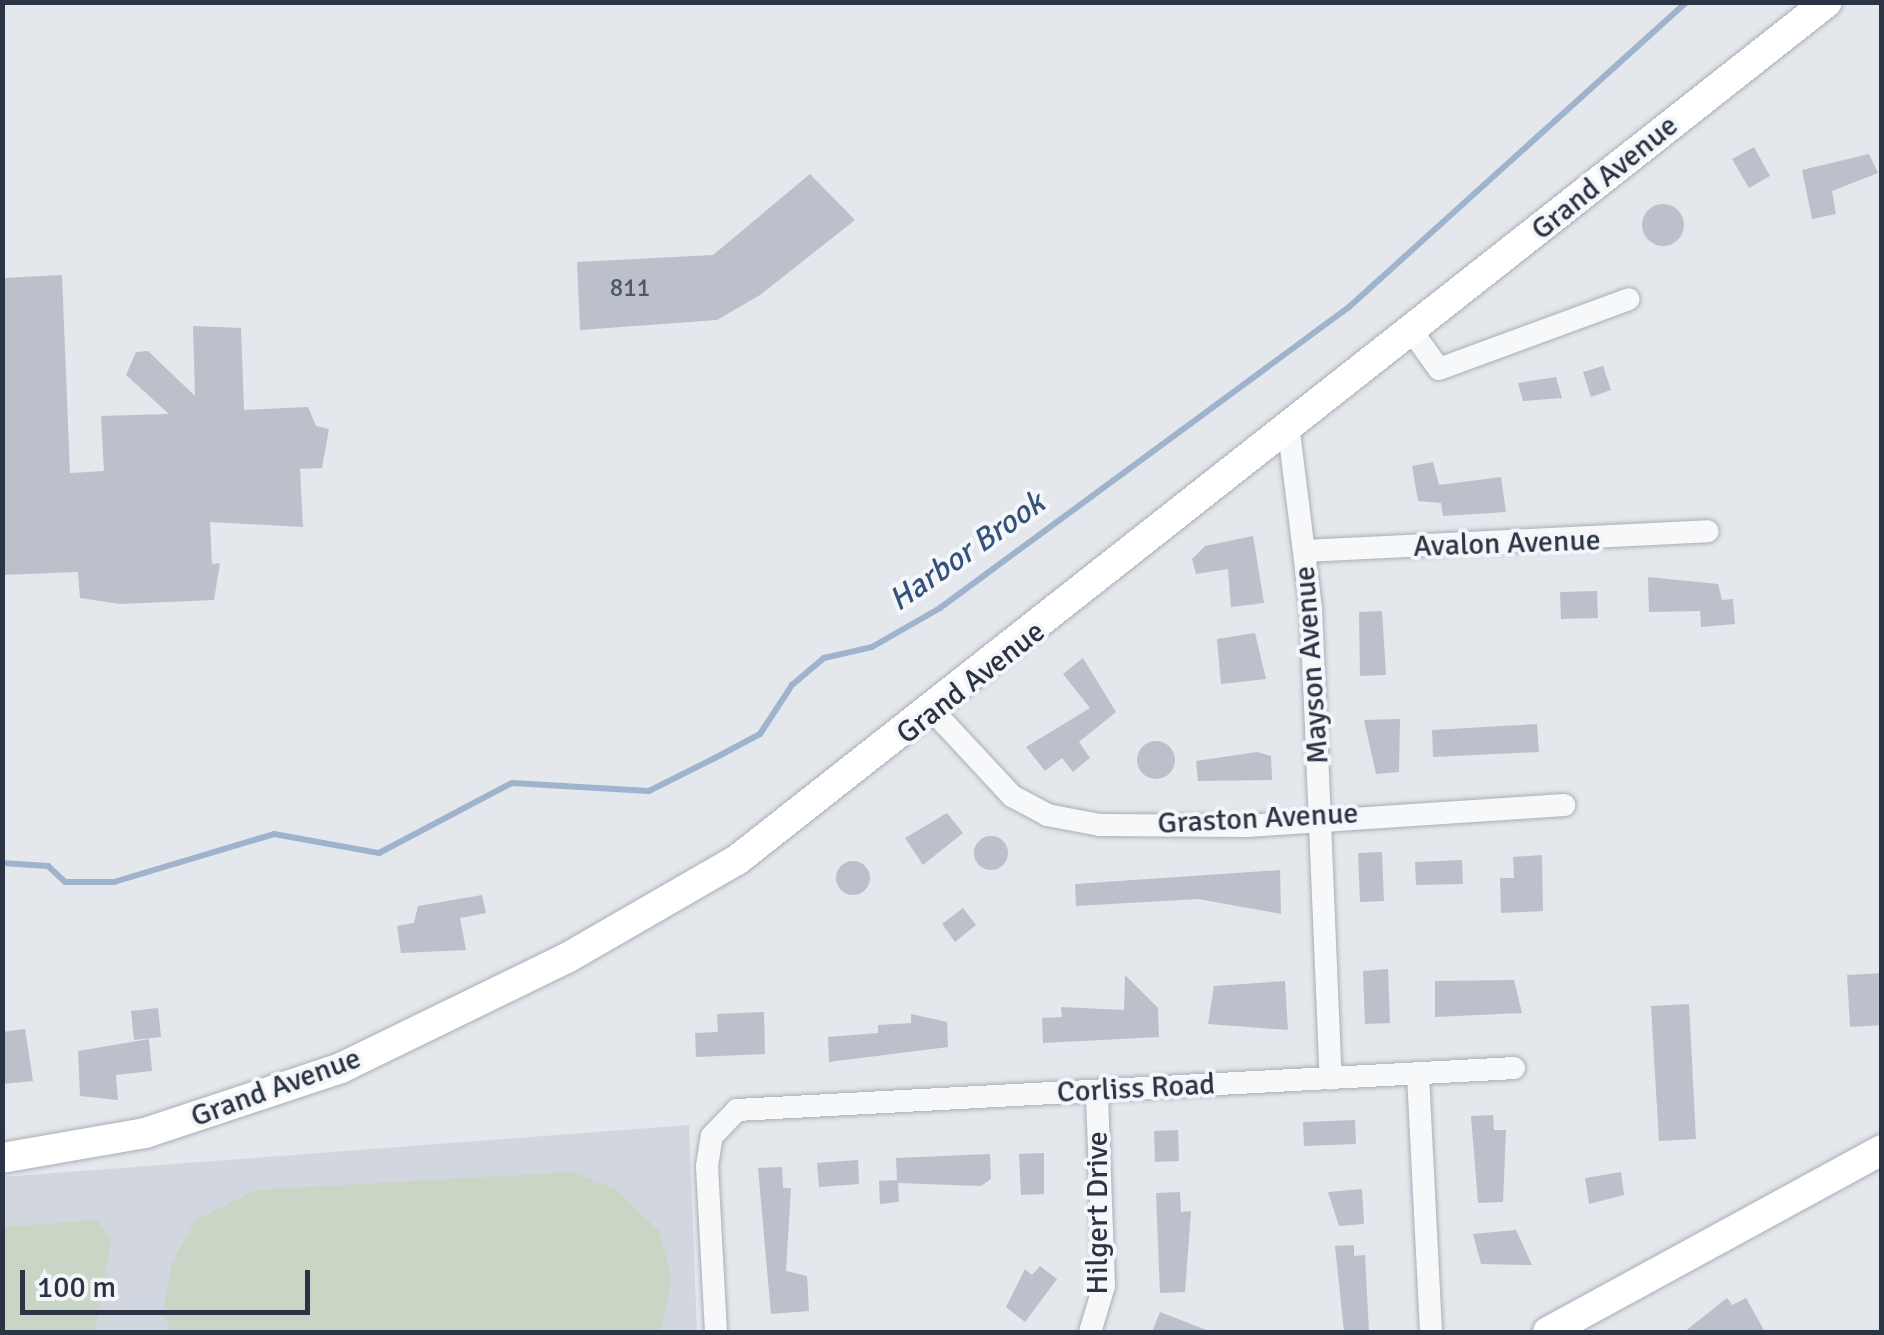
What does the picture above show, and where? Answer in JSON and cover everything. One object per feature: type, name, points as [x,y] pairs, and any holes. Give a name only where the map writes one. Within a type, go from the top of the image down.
[{"type":"street","name":"Grand Avenue","points":[[2,1158],[161,1128],[342,1068],[687,891],[934,712],[1827,2]]},
{"type":"street","points":[[1413,333],[1439,369],[1629,299]]},
{"type":"street","name":"Mayson Avenue","points":[[1289,432],[1305,552],[1322,818],[1331,1079]]},
{"type":"street","name":"Avalon Avenue","points":[[1305,552],[1708,531]]},
{"type":"street","name":"Graston Avenue","points":[[934,712],[1012,796],[1047,815],[1100,825],[1564,805]]},
{"type":"street","name":"Corliss Road","points":[[716,1332],[712,1136],[736,1110],[758,1105],[1514,1068]]},
{"type":"street","points":[[1418,1075],[1431,1332]]},
{"type":"street","name":"Hilgert Drive","points":[[1090,1332],[1104,1286],[1097,1091]]},
{"type":"street","points":[[1548,1332],[1882,1150]]},
{"type":"shaded area","points":[[689,1125],[697,1332],[3,1332],[3,1177]]},
{"type":"green space","points":[[572,1172],[615,1189],[659,1231],[672,1279],[660,1332],[171,1332],[163,1312],[172,1262],[197,1219],[256,1190]]},
{"type":"green space","points":[[97,1220],[111,1239],[95,1332],[3,1332],[3,1227]]},
{"type":"building","points":[[1754,147],[1770,176],[1749,188],[1732,159]]},
{"type":"building","points":[[1869,154],[1878,173],[1832,191],[1836,214],[1812,219],[1802,170]]},
{"type":"building","points":[[810,174],[855,220],[760,295],[717,320],[580,330],[577,262],[713,255]]},
{"type":"building","points":[[1663,204],[1678,210],[1684,225],[1678,240],[1663,246],[1648,240],[1642,225],[1648,210]]},
{"type":"building","points":[[62,275],[70,473],[104,471],[101,416],[169,414],[126,375],[136,352],[148,351],[195,396],[193,326],[241,328],[244,410],[308,407],[316,426],[329,429],[322,468],[300,469],[303,527],[210,522],[212,564],[220,563],[214,600],[120,604],[80,598],[78,572],[2,575],[2,278]]},
{"type":"building","points":[[1603,366],[1611,390],[1591,397],[1583,372]]},
{"type":"building","points":[[1556,377],[1562,398],[1523,401],[1518,383]]},
{"type":"building","points":[[1433,462],[1439,485],[1501,477],[1506,512],[1443,516],[1441,503],[1418,501],[1412,466]]},
{"type":"building","points":[[1253,536],[1264,603],[1231,607],[1228,569],[1196,574],[1192,559],[1205,546]]},
{"type":"building","points":[[1648,577],[1718,584],[1722,600],[1733,599],[1735,624],[1701,627],[1700,611],[1649,612]]},
{"type":"building","points":[[1597,591],[1598,618],[1561,619],[1560,592]]},
{"type":"building","points":[[1382,611],[1386,675],[1360,676],[1359,612]]},
{"type":"building","points":[[1255,633],[1266,679],[1221,684],[1217,639]]},
{"type":"building","points":[[1083,658],[1116,712],[1079,742],[1090,758],[1073,772],[1062,758],[1045,771],[1026,747],[1090,708],[1063,674]]},
{"type":"building","points":[[1400,719],[1399,772],[1376,774],[1364,720]]},
{"type":"building","points":[[1537,724],[1539,752],[1433,757],[1432,730]]},
{"type":"building","points":[[1156,741],[1169,747],[1175,760],[1169,773],[1156,779],[1143,773],[1137,760],[1143,747]]},
{"type":"building","points":[[1257,752],[1271,756],[1272,780],[1198,781],[1196,761]]},
{"type":"building","points":[[947,813],[963,833],[923,865],[905,838]]},
{"type":"building","points":[[991,836],[1003,841],[1008,853],[1003,865],[991,870],[979,865],[974,853],[979,841]]},
{"type":"building","points":[[1382,852],[1384,901],[1360,902],[1358,853]]},
{"type":"building","points":[[1542,855],[1543,911],[1501,913],[1500,878],[1514,878],[1513,857]]},
{"type":"building","points":[[1462,860],[1463,884],[1416,885],[1415,862]]},
{"type":"building","points":[[853,861],[865,866],[870,878],[865,890],[853,895],[841,890],[836,878],[841,866]]},
{"type":"building","points":[[1280,870],[1281,914],[1198,899],[1076,906],[1075,884]]},
{"type":"building","points":[[482,895],[486,913],[460,918],[466,950],[401,953],[397,926],[414,923],[418,906]]},
{"type":"building","points":[[963,908],[976,925],[955,942],[942,924]]},
{"type":"building","points":[[1388,969],[1390,1023],[1365,1024],[1363,971]]},
{"type":"building","points":[[1882,973],[1881,1025],[1850,1027],[1847,975]]},
{"type":"building","points":[[1125,975],[1158,1008],[1159,1037],[1043,1043],[1042,1018],[1062,1017],[1061,1007],[1124,1010]]},
{"type":"building","points":[[1514,980],[1522,1013],[1435,1017],[1435,981]]},
{"type":"building","points":[[1285,981],[1288,1030],[1208,1024],[1214,986]]},
{"type":"building","points":[[1689,1004],[1696,1139],[1659,1141],[1651,1006]]},
{"type":"building","points":[[158,1008],[161,1037],[134,1040],[131,1011]]},
{"type":"building","points":[[764,1012],[765,1054],[696,1057],[695,1033],[718,1032],[717,1014]]},
{"type":"building","points":[[911,1014],[947,1022],[948,1047],[829,1062],[828,1037],[878,1033],[878,1025],[911,1023]]},
{"type":"building","points":[[25,1029],[33,1081],[2,1084],[2,1032]]},
{"type":"building","points":[[149,1039],[152,1071],[116,1075],[118,1100],[80,1096],[78,1051]]},
{"type":"building","points":[[1493,1115],[1494,1130],[1506,1130],[1503,1202],[1478,1203],[1471,1116]]},
{"type":"building","points":[[1355,1120],[1356,1144],[1304,1146],[1303,1122]]},
{"type":"building","points":[[1178,1130],[1179,1161],[1155,1162],[1154,1131]]},
{"type":"building","points":[[1044,1153],[1044,1194],[1021,1195],[1019,1154]]},
{"type":"building","points":[[990,1154],[991,1179],[981,1186],[898,1183],[899,1202],[880,1204],[879,1181],[897,1180],[896,1158]]},
{"type":"building","points":[[858,1160],[859,1184],[819,1187],[817,1163]]},
{"type":"building","points":[[782,1167],[783,1188],[791,1188],[786,1271],[807,1276],[809,1311],[771,1314],[758,1168]]},
{"type":"building","points":[[1621,1172],[1624,1195],[1589,1204],[1585,1178]]},
{"type":"building","points":[[1362,1189],[1364,1224],[1339,1226],[1328,1192]]},
{"type":"building","points":[[1180,1192],[1181,1212],[1191,1211],[1185,1292],[1160,1293],[1156,1193]]},
{"type":"building","points":[[1516,1230],[1532,1265],[1481,1264],[1473,1234]]},
{"type":"building","points":[[1354,1245],[1354,1256],[1365,1255],[1369,1332],[1344,1332],[1335,1246]]},
{"type":"building","points":[[1040,1266],[1057,1279],[1025,1322],[1006,1307],[1025,1269],[1032,1275]]},
{"type":"building","points":[[1727,1298],[1732,1305],[1746,1298],[1765,1332],[1684,1332]]},
{"type":"building","points":[[1160,1312],[1209,1331],[1209,1332],[1152,1332]]},
{"type":"waterway","name":"Harbor Brook","points":[[2,863],[48,866],[65,882],[114,882],[274,834],[379,853],[512,783],[649,791],[713,759],[760,734],[792,685],[824,658],[872,647],[940,608],[1349,307],[1686,2]]}]
